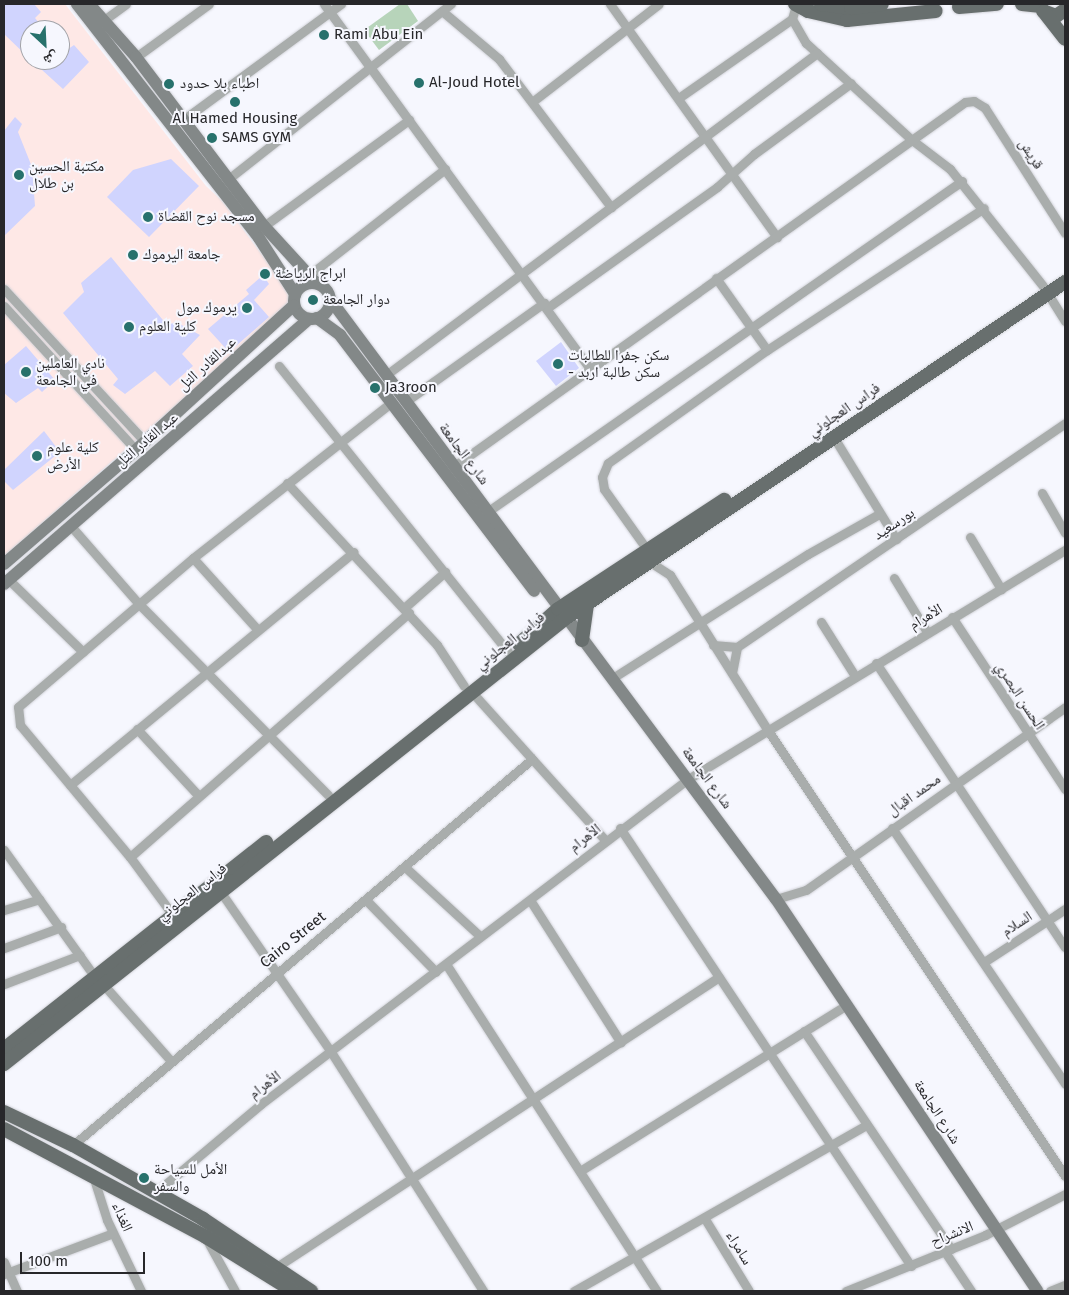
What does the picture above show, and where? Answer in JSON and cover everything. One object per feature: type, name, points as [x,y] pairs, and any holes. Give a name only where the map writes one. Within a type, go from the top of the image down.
[{"type":"main road","points":[[77,4],[259,238],[295,299],[300,314],[313,318],[328,309],[330,299],[325,289],[312,280],[264,226],[227,180],[136,57],[89,4]]},
{"type":"main road","points":[[795,4],[847,20],[916,8],[934,7],[946,14],[960,5],[997,4]]},
{"type":"main road","points":[[821,4],[851,8],[882,4]]},
{"type":"main road","points":[[1022,4],[1042,7],[1056,16],[1065,10]]},
{"type":"main road","points":[[1042,7],[1065,38]]},
{"type":"main road","name":"فراس العجلوني","points":[[4,1064],[172,914],[468,688],[508,652],[559,616],[834,436],[1045,290],[1065,271]]},
{"type":"main road","points":[[295,299],[304,285],[312,280]]},
{"type":"main road","name":"فراس العجلوني","points":[[4,1049],[220,890],[559,616],[586,604],[649,557],[1045,290],[1065,282]]},
{"type":"main road","name":"عبدالقادر التل","points":[[4,564],[140,446],[295,299]]},
{"type":"main road","name":"شارع الجامعة","points":[[330,299],[487,512],[559,616]]},
{"type":"main road","name":"شارع الجامعة","points":[[313,318],[340,335],[391,403],[559,616],[582,640],[688,779],[776,899],[1038,1291]]},
{"type":"main road","name":"عبد القادر التل","points":[[6,582],[313,318]]},
{"type":"main road","points":[[582,640],[586,604]]},
{"type":"main road","points":[[4,1112],[73,1145],[155,1194],[203,1219],[278,1266],[311,1291]]},
{"type":"main road","points":[[4,1129],[94,1179],[206,1237],[293,1291]]},
{"type":"street","points":[[104,20],[126,4]]},
{"type":"street","points":[[136,57],[209,4]]},
{"type":"street","points":[[324,4],[546,305],[589,368]]},
{"type":"street","points":[[183,120],[341,4]]},
{"type":"street","points":[[227,180],[451,4]]},
{"type":"street","points":[[610,4],[680,97],[777,237]]},
{"type":"street","points":[[532,102],[659,4]]},
{"type":"street","points":[[795,4],[792,19],[800,35],[817,53],[912,140],[962,181],[1045,290],[1065,321]]},
{"type":"street","points":[[442,11],[498,59],[611,207]]},
{"type":"street","points":[[680,97],[792,19]]},
{"type":"street","points":[[386,375],[524,275],[706,134],[817,53]]},
{"type":"street","points":[[405,402],[717,187],[733,171],[850,83]]},
{"type":"street","name":"قريش","points":[[912,140],[965,102],[974,101],[985,108],[1065,233]]},
{"type":"street","points":[[264,226],[409,120]]},
{"type":"street","points":[[453,467],[589,368],[912,140]]},
{"type":"street","points":[[312,280],[445,168]]},
{"type":"street","points":[[487,512],[962,181]]},
{"type":"street","points":[[984,208],[767,350],[608,462],[602,477],[604,489],[649,557],[670,575],[732,676],[1065,1176]]},
{"type":"street","points":[[716,278],[767,350]]},
{"type":"street","points":[[4,289],[38,323],[140,446]]},
{"type":"street","points":[[4,306],[140,446]]},
{"type":"street","points":[[29,332],[38,323]]},
{"type":"street","points":[[279,366],[341,441],[508,652]]},
{"type":"street","points":[[172,914],[130,857],[20,725],[18,707],[193,558],[391,403]]},
{"type":"street","name":"بورسعيد","points":[[737,647],[1065,423]]},
{"type":"street","points":[[834,436],[879,514],[896,539]]},
{"type":"street","points":[[287,483],[354,552],[406,610],[468,688],[605,840]]},
{"type":"street","points":[[1042,493],[1065,533]]},
{"type":"street","points":[[611,679],[700,622],[879,514]]},
{"type":"street","points":[[70,525],[139,604],[269,733],[328,795]]},
{"type":"street","points":[[970,537],[1001,589]]},
{"type":"street","name":"الأهرام","points":[[155,1194],[261,1104],[436,972],[480,936],[530,900],[620,828],[688,779],[767,729],[1065,550]]},
{"type":"street","points":[[70,785],[257,629],[354,552]]},
{"type":"street","points":[[193,558],[257,629]]},
{"type":"street","points":[[130,857],[406,610],[445,572]]},
{"type":"street","points":[[894,578],[927,632]]},
{"type":"street","points":[[6,582],[84,652]]},
{"type":"street","name":"الحسن البصري","points":[[952,617],[1065,789]]},
{"type":"street","points":[[821,622],[855,676]]},
{"type":"street","points":[[713,645],[737,647],[732,658],[732,676]]},
{"type":"street","points":[[876,663],[1065,947]]},
{"type":"street","name":"محمد اقبال","points":[[776,899],[806,890],[1065,707]]},
{"type":"street","points":[[137,729],[198,795]]},
{"type":"street","name":"Cairo Street","points":[[73,1145],[276,971],[406,868],[532,759]]},
{"type":"street","points":[[620,828],[911,1266]]},
{"type":"street","points":[[892,828],[1065,1084]]},
{"type":"street","points":[[4,850],[99,980],[171,1061]]},
{"type":"street","points":[[406,868],[480,936]]},
{"type":"street","points":[[220,890],[331,1052],[413,1178],[483,1291]]},
{"type":"street","points":[[4,910],[39,899]]},
{"type":"street","points":[[366,900],[436,972]]},
{"type":"street","points":[[530,900],[621,1043]]},
{"type":"street","name":"السلام","points":[[984,962],[1065,909]]},
{"type":"street","points":[[4,948],[61,927]]},
{"type":"street","points":[[4,984],[80,955]]},
{"type":"street","points":[[446,964],[657,1291]]},
{"type":"street","points":[[278,1266],[719,977]]},
{"type":"street","points":[[580,1171],[847,1005]]},
{"type":"street","points":[[804,1031],[948,1251],[971,1291]]},
{"type":"street","points":[[574,1291],[705,1219],[866,1125]]},
{"type":"street","name":"الغذاء","points":[[94,1179],[113,1233],[141,1291]]},
{"type":"street","name":"الانشراح","points":[[847,1291],[996,1230],[1065,1194]]},
{"type":"street","name":"سامراء","points":[[705,1219],[749,1291]]},
{"type":"street","points":[[6,1273],[113,1233]]},
{"type":"street","points":[[206,1237],[235,1291]]},
{"type":"street","points":[[4,1262],[6,1273],[17,1291]]},
{"type":"street","points":[[1050,1291],[1065,1285]]},
{"type":"shaded area","name":"جامعة اليرموك","points":[[4,4],[65,4],[206,186],[222,201],[290,293],[290,305],[4,556]]},
{"type":"green space","points":[[400,4],[407,4],[418,21],[379,50],[364,30]]},
{"type":"building","points":[[4,4],[34,4],[41,12],[35,18],[37,20],[20,20],[20,49],[4,34]]},
{"type":"building","points":[[74,45],[89,62],[63,89],[42,70],[70,70],[70,48]]},
{"type":"building","name":"مكتبة الحسين بن طلال","points":[[15,117],[22,124],[18,132],[32,167],[35,206],[4,236],[4,131]]},
{"type":"building","name":"مسجد نوح القضاة","points":[[171,159],[199,186],[149,237],[107,197],[133,170]]},
{"type":"building","name":"كلية العلوم","points":[[111,257],[167,325],[176,322],[200,335],[182,354],[193,366],[170,386],[155,371],[125,394],[113,385],[118,379],[63,313],[84,292],[81,283]]},
{"type":"building","name":"يرموك مول","points":[[263,275],[269,284],[254,300],[269,317],[229,352],[208,329],[249,294],[246,290]]},
{"type":"building","name":"سكن جفرا للطالبات - سكن طالبة اربد","points":[[561,342],[579,368],[556,386],[536,361]]},
{"type":"building","name":"نادي العاملين في الجامعة","points":[[26,346],[55,380],[42,392],[38,388],[16,403],[4,393],[4,365]]},
{"type":"building","name":"كلية علوم الأرض","points":[[44,431],[60,452],[13,490],[4,481],[4,470]]},
{"type":"place","name":"Rami Abu Ein","points":[[324,35]]},
{"type":"place","name":"Al-Joud Hotel","points":[[419,83]]},
{"type":"place","name":"اطباء بلا حدود","points":[[169,84]]},
{"type":"place","name":"Al Hamed Housing","points":[[235,102]]},
{"type":"place","name":"SAMS GYM","points":[[212,138]]},
{"type":"place","name":"مكتبة الحسين بن طلال","points":[[19,175]]},
{"type":"place","name":"مسجد نوح القضاة","points":[[148,217]]},
{"type":"place","name":"جامعة اليرموك","points":[[133,255]]},
{"type":"place","name":"ابراج الرياضة","points":[[265,274]]},
{"type":"place","name":"دوار الجامعة","points":[[313,300]]},
{"type":"place","name":"يرموك مول","points":[[247,308]]},
{"type":"place","name":"كلية العلوم","points":[[129,327]]},
{"type":"place","name":"سكن جفرا للطالبات - سكن طالبة اربد","points":[[558,364]]},
{"type":"place","name":"نادي العاملين في الجامعة","points":[[26,372]]},
{"type":"place","name":"Ja3roon","points":[[375,388]]},
{"type":"place","name":"كلية علوم الأرض","points":[[37,456]]},
{"type":"place","name":"الأمل للسياحة والسفر","points":[[144,1178]]}]
